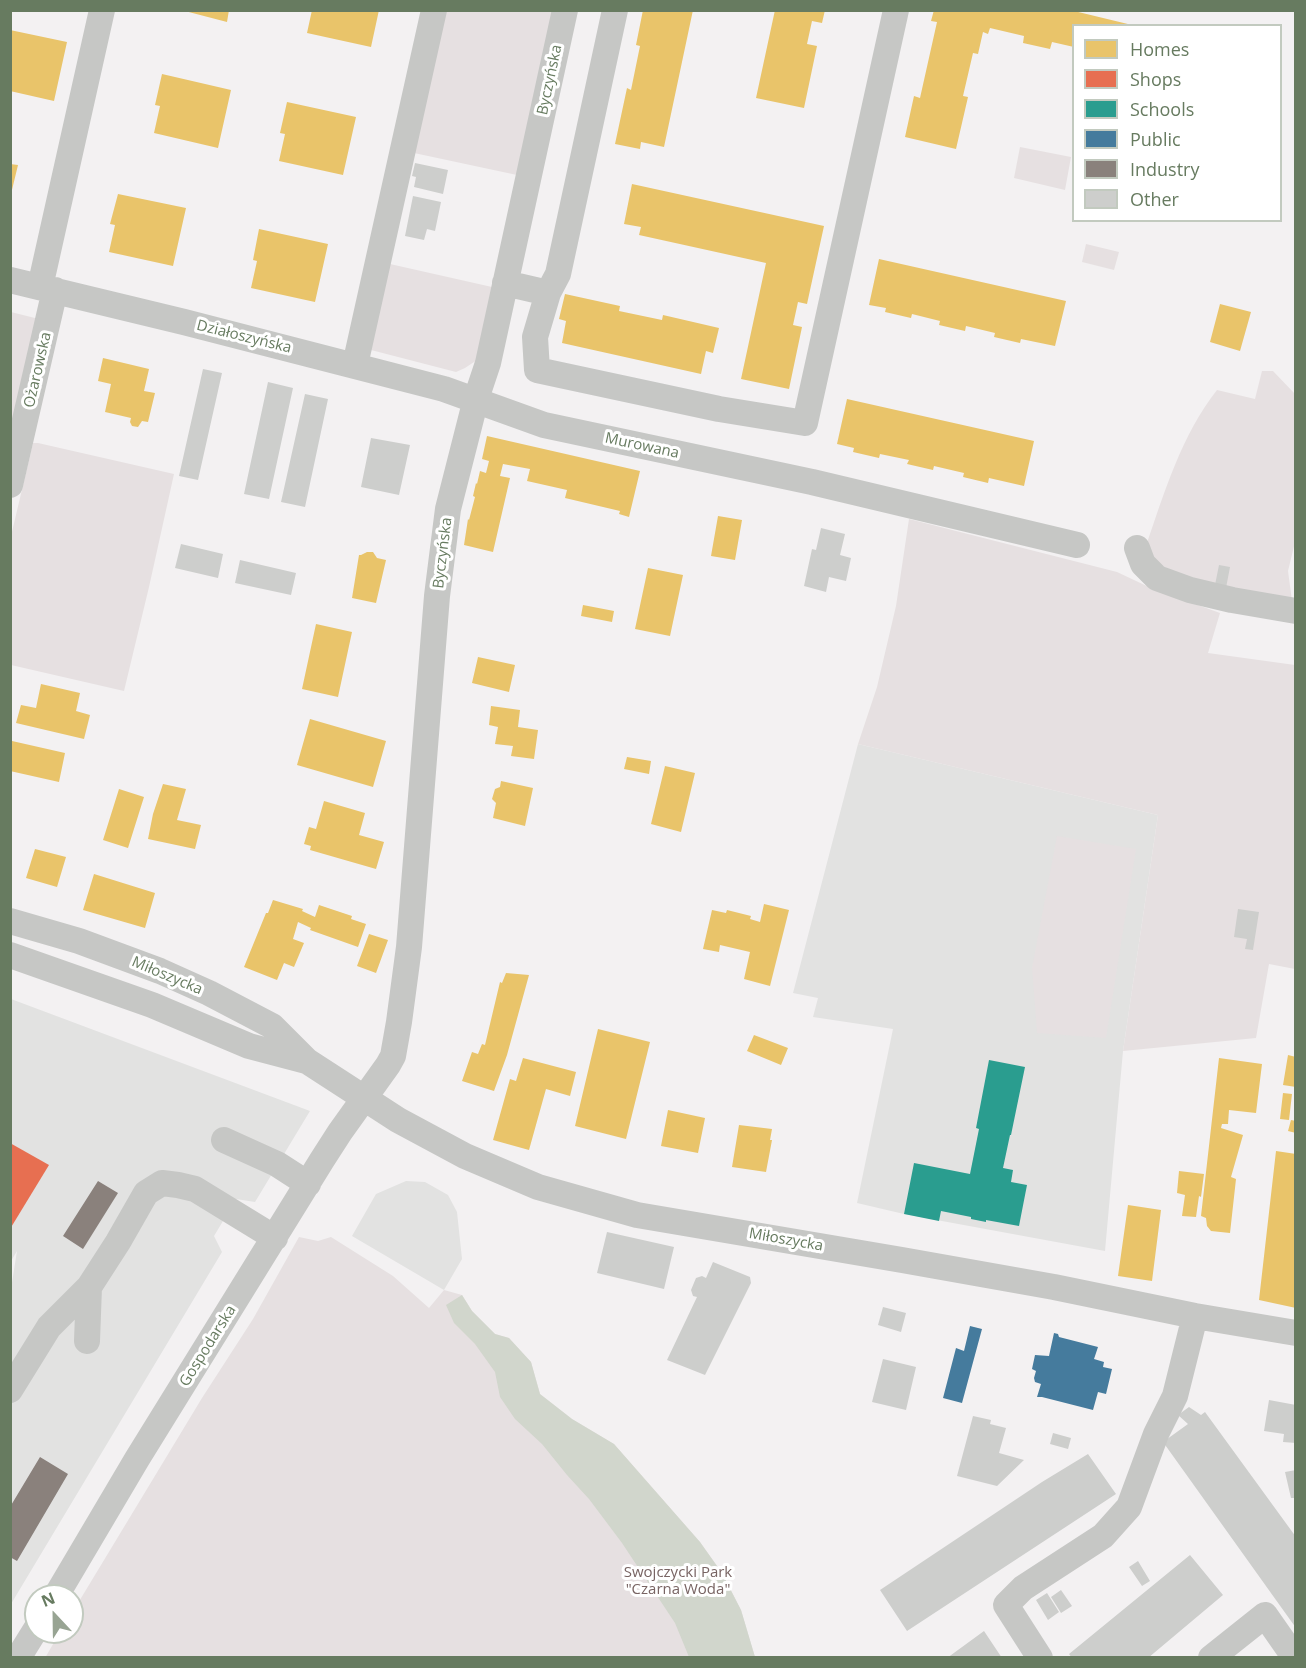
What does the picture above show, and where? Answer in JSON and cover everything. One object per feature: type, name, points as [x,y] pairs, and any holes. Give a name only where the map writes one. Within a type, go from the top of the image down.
[{"type":"street","name":"Ożarowska","points":[[10,485],[102,10]]},
{"type":"street","points":[[355,365],[434,10]]},
{"type":"street","name":"Byczyńska","points":[[364,1098],[393,1056],[399,1022],[409,946],[437,596],[448,509],[476,399],[488,363],[565,10]]},
{"type":"street","points":[[615,10],[558,274],[548,293],[535,337],[537,370],[719,409],[805,423],[896,10]]},
{"type":"street","name":"Działoszyńska","points":[[10,280],[355,365],[476,399]]},
{"type":"street","points":[[506,283],[548,293]]},
{"type":"street","name":"Murowana","points":[[476,399],[544,425],[812,482],[1077,545]]},
{"type":"street","points":[[1137,548],[1143,564],[1157,578],[1200,593],[1296,611]]},
{"type":"street","name":"Miłoszycka","points":[[10,921],[79,941],[160,971],[209,993],[272,1026],[307,1061],[398,1120],[465,1156],[538,1187],[637,1215],[1031,1283],[1195,1316],[1296,1333]]},
{"type":"street","name":"Miłoszycka","points":[[10,955],[152,1005],[249,1046],[307,1061]]},
{"type":"street","name":"Gospodarska","points":[[63,1584],[137,1459],[340,1132],[364,1098]]},
{"type":"street","points":[[224,1140],[277,1164],[308,1184]]},
{"type":"street","points":[[10,1390],[49,1327],[89,1287],[146,1193],[162,1183],[195,1189],[274,1238]]},
{"type":"street","points":[[87,1341],[89,1287]]},
{"type":"street","points":[[1040,1658],[1006,1605],[1023,1588],[1103,1536],[1129,1507],[1156,1434],[1175,1396],[1195,1316]]},
{"type":"street","points":[[1211,1658],[1265,1615],[1295,1658]]},
{"type":"street","points":[[18,1658],[27,1644]]},
{"type":"shaded area","points":[[858,744],[1158,815],[1123,1051],[1105,1251],[904,1214],[857,1203],[893,1029],[813,1017],[818,998],[793,993]]},
{"type":"shaded area","points":[[11,999],[310,1111],[255,1202],[236,1199],[214,1236],[222,1252],[11,1604],[10,1295],[17,1251],[11,1261]]},
{"type":"shaded area","points":[[406,1181],[425,1182],[448,1195],[457,1212],[462,1259],[444,1290],[352,1236],[376,1194]]},
{"type":"shaded area","name":"Swojczycki Park \"Czarna Woda\"","points":[[462,1295],[472,1311],[495,1334],[509,1338],[531,1362],[540,1394],[572,1419],[614,1444],[700,1542],[722,1573],[741,1610],[755,1657],[689,1657],[675,1623],[622,1543],[589,1499],[542,1444],[515,1419],[500,1397],[495,1372],[475,1344],[454,1323],[446,1305]]},
{"type":"green space","points":[[444,11],[554,11],[517,175],[414,153]]},
{"type":"green space","points":[[1020,147],[1071,157],[1065,190],[1014,178]]},
{"type":"green space","points":[[1086,244],[1119,252],[1114,270],[1082,262]]},
{"type":"green space","points":[[390,264],[492,287],[477,360],[456,372],[371,350]]},
{"type":"green space","points":[[11,312],[39,319],[11,436]]},
{"type":"green space","points":[[1262,371],[1273,371],[1295,394],[1296,538],[1288,571],[1292,601],[1213,590],[1158,564],[1146,546],[1175,465],[1205,407],[1217,390],[1255,399]]},
{"type":"green space","points":[[33,443],[174,474],[124,691],[11,665],[11,536]]},
{"type":"green space","points":[[909,519],[1117,572],[1151,588],[1220,613],[1208,653],[1295,665],[1295,969],[1269,964],[1256,1038],[1123,1051],[1158,815],[858,744],[877,687],[896,606]]},
{"type":"green space","points":[[1057,836],[1136,849],[1106,1038],[1037,1033],[1032,968]]},
{"type":"green space","points":[[299,1237],[318,1241],[331,1237],[393,1276],[429,1308],[444,1290],[462,1295],[472,1311],[495,1334],[509,1338],[531,1362],[540,1394],[572,1419],[614,1444],[700,1542],[722,1573],[741,1610],[755,1657],[773,1657],[45,1658],[53,1644],[84,1644],[84,1593],[202,1398],[253,1319]]},
{"type":"building: Homes","points":[[181,10],[229,10],[227,22]]},
{"type":"building: Homes","points":[[312,10],[379,10],[371,47],[307,33]]},
{"type":"building: Homes","points":[[643,10],[693,10],[664,147],[641,142],[640,149],[615,144],[627,88],[631,90],[640,46],[636,45]]},
{"type":"building: Homes","points":[[775,10],[825,10],[822,23],[812,21],[807,44],[817,46],[804,108],[756,98]]},
{"type":"building: Homes","points":[[934,10],[1070,10],[1128,24],[1072,24],[1072,47],[1052,42],[1050,49],[1023,43],[1024,36],[990,28],[988,34],[983,32],[978,54],[973,53],[963,96],[968,97],[956,149],[905,137],[914,96],[920,98],[937,22],[931,21]]},
{"type":"building: Homes","points":[[10,30],[67,42],[54,101],[10,91]]},
{"type":"building: Homes","points":[[162,74],[231,90],[218,148],[154,133],[160,106],[155,105]]},
{"type":"building: Homes","points":[[287,102],[356,117],[343,175],[279,161],[285,134],[280,133]]},
{"type":"building: Homes","points":[[10,164],[18,165],[11,194],[10,194]]},
{"type":"building: Homes","points":[[632,184],[824,226],[807,304],[798,302],[793,325],[802,327],[789,389],[741,379],[766,263],[639,235],[641,227],[624,224]]},
{"type":"building: Homes","points":[[118,194],[186,208],[173,266],[109,252],[115,225],[110,224]]},
{"type":"building: Homes","points":[[259,229],[328,244],[315,302],[251,288],[257,261],[253,260]]},
{"type":"building: Homes","points":[[879,259],[1066,301],[1055,346],[1021,339],[1020,343],[994,337],[995,333],[966,326],[965,331],[939,325],[940,321],[912,314],[911,318],[885,312],[886,308],[869,305]]},
{"type":"building: Homes","points":[[565,294],[620,306],[619,311],[662,320],[663,315],[719,328],[713,353],[706,351],[701,374],[562,343],[566,321],[559,319]]},
{"type":"building: Homes","points":[[1220,304],[1251,312],[1240,351],[1210,342]]},
{"type":"building: Homes","points":[[103,358],[149,369],[144,391],[155,393],[148,422],[142,421],[138,427],[132,426],[131,418],[105,412],[111,384],[98,381]]},
{"type":"building: Homes","points":[[847,399],[1034,441],[1024,486],[989,478],[988,483],[963,477],[964,473],[934,466],[933,470],[907,464],[909,460],[880,454],[879,458],[853,452],[854,448],[837,444]]},
{"type":"building: Homes","points":[[487,436],[640,471],[629,517],[619,514],[620,511],[565,498],[567,490],[527,481],[530,469],[503,464],[500,476],[510,478],[493,552],[464,545],[476,483],[480,471],[486,473],[489,461],[482,459]]},
{"type":"building: Homes","points":[[718,516],[742,520],[735,560],[711,556]]},
{"type":"building: Homes","points":[[373,552],[377,558],[386,560],[376,603],[352,598],[359,555]]},
{"type":"building: Homes","points":[[648,568],[683,575],[670,636],[635,629]]},
{"type":"building: Homes","points":[[583,605],[614,611],[612,622],[581,616]]},
{"type":"building: Homes","points":[[316,624],[352,632],[338,697],[302,689]]},
{"type":"building: Homes","points":[[478,657],[515,665],[509,692],[472,683]]},
{"type":"building: Homes","points":[[41,684],[80,693],[76,711],[90,715],[84,739],[16,723],[21,705],[36,708]]},
{"type":"building: Homes","points":[[491,706],[520,710],[518,727],[538,730],[534,759],[511,756],[513,746],[495,744],[498,727],[489,725]]},
{"type":"building: Homes","points":[[310,719],[386,741],[373,787],[297,765]]},
{"type":"building: Homes","points":[[12,741],[65,753],[59,782],[10,771]]},
{"type":"building: Homes","points":[[627,757],[651,761],[649,774],[624,769]]},
{"type":"building: Homes","points":[[665,766],[695,773],[681,832],[651,824]]},
{"type":"building: Homes","points":[[501,781],[533,788],[525,826],[493,818],[496,803],[492,799]]},
{"type":"building: Homes","points":[[163,784],[186,789],[177,820],[201,825],[195,849],[148,839]]},
{"type":"building: Homes","points":[[119,789],[144,797],[128,848],[103,840]]},
{"type":"building: Homes","points":[[324,801],[365,813],[359,835],[384,842],[376,869],[310,850],[311,846],[304,844],[309,827],[316,829]]},
{"type":"building: Homes","points":[[35,849],[66,857],[57,887],[26,878]]},
{"type":"building: Homes","points":[[94,874],[155,893],[145,928],[83,910]]},
{"type":"building: Homes","points":[[273,900],[303,909],[302,911],[315,917],[319,905],[352,916],[351,919],[366,924],[358,947],[310,930],[311,928],[298,922],[293,939],[304,943],[294,967],[284,963],[277,980],[244,967]]},
{"type":"building: Homes","points":[[764,904],[789,910],[770,986],[744,979],[750,952],[720,945],[719,952],[703,949],[712,910],[726,913],[727,910],[751,916],[750,919],[760,922]]},
{"type":"building: Homes","points":[[369,934],[388,940],[376,973],[357,966]]},
{"type":"building: Homes","points":[[506,973],[529,975],[507,1055],[494,1091],[462,1081],[472,1052],[478,1054],[482,1044],[485,1045],[500,982],[502,983]]},
{"type":"building: Homes","points":[[598,1029],[650,1042],[626,1139],[575,1126]]},
{"type":"building: Homes","points":[[754,1035],[788,1048],[781,1065],[747,1051]]},
{"type":"building: Homes","points":[[1288,1055],[1296,1057],[1296,1087],[1283,1085]]},
{"type":"building: Homes","points":[[523,1058],[576,1072],[570,1096],[546,1089],[529,1150],[493,1140],[510,1079],[516,1081]]},
{"type":"building: Homes","points":[[1219,1058],[1262,1064],[1256,1113],[1229,1110],[1228,1124],[1222,1124],[1221,1128],[1243,1135],[1231,1177],[1236,1179],[1230,1233],[1211,1231],[1207,1226],[1206,1218],[1201,1216]]},
{"type":"building: Homes","points":[[1283,1093],[1292,1094],[1289,1120],[1280,1119]]},
{"type":"building: Homes","points":[[668,1110],[705,1118],[698,1153],[661,1146]]},
{"type":"building: Homes","points":[[1291,1120],[1296,1121],[1296,1133],[1288,1131]]},
{"type":"building: Homes","points":[[739,1125],[772,1129],[766,1172],[732,1167]]},
{"type":"building: Homes","points":[[1276,1151],[1296,1154],[1296,1308],[1259,1300]]},
{"type":"building: Homes","points":[[1179,1171],[1204,1174],[1196,1217],[1182,1216],[1185,1195],[1177,1193]]},
{"type":"building: Homes","points":[[1128,1205],[1161,1210],[1152,1281],[1118,1276]]},
{"type":"building: Shops","points":[[10,1143],[49,1165],[10,1229]]},
{"type":"building: Schools","points":[[989,1060],[1025,1067],[1003,1168],[1013,1170],[1011,1182],[1027,1185],[1019,1226],[986,1220],[986,1222],[941,1211],[939,1221],[904,1214],[914,1163],[970,1174]]},
{"type":"building: Public","points":[[970,1326],[982,1329],[962,1403],[943,1398],[956,1348],[964,1351]]},
{"type":"building: Public","points":[[1054,1333],[1059,1337],[1098,1347],[1094,1359],[1104,1362],[1103,1367],[1112,1369],[1106,1394],[1098,1392],[1093,1410],[1037,1397],[1041,1384],[1035,1382],[1036,1371],[1032,1369],[1035,1355],[1049,1356]]},
{"type":"building: Industry","points":[[98,1181],[118,1193],[83,1249],[63,1236]]},
{"type":"building: Industry","points":[[40,1457],[68,1474],[17,1561],[10,1557],[10,1507]]},
{"type":"building: Other","points":[[415,163],[448,170],[443,194],[414,187],[416,177],[412,176]]},
{"type":"building: Other","points":[[413,196],[441,202],[435,231],[427,229],[424,240],[405,236]]},
{"type":"building: Other","points":[[203,369],[222,373],[198,480],[179,476]]},
{"type":"building: Other","points":[[268,382],[293,388],[269,499],[244,494]]},
{"type":"building: Other","points":[[305,394],[328,399],[305,507],[281,502]]},
{"type":"building: Other","points":[[371,438],[410,445],[399,495],[361,487]]},
{"type":"building: Other","points":[[821,528],[845,534],[840,555],[851,558],[846,581],[829,577],[826,592],[804,586],[812,549],[816,550]]},
{"type":"building: Other","points":[[181,544],[223,554],[218,578],[175,568]]},
{"type":"building: Other","points":[[240,560],[296,573],[291,595],[235,583]]},
{"type":"building: Other","points":[[1219,565],[1230,567],[1226,588],[1215,585]]},
{"type":"building: Other","points":[[1238,909],[1259,912],[1253,950],[1245,949],[1247,939],[1234,937]]},
{"type":"building: Other","points":[[607,1232],[674,1247],[664,1289],[597,1273]]},
{"type":"building: Other","points":[[713,1262],[750,1277],[751,1283],[705,1375],[667,1360],[697,1297],[693,1296],[691,1290],[696,1278],[702,1276],[706,1278]]},
{"type":"building: Other","points":[[883,1307],[906,1313],[901,1332],[878,1325]]},
{"type":"building: Other","points":[[883,1359],[916,1367],[906,1410],[872,1402]]},
{"type":"building: Other","points":[[1269,1400],[1296,1405],[1296,1443],[1283,1442],[1284,1434],[1264,1431]]},
{"type":"building: Other","points":[[1189,1407],[1201,1415],[1205,1412],[1296,1537],[1296,1628],[1163,1442],[1188,1424],[1178,1415]]},
{"type":"building: Other","points":[[973,1416],[991,1420],[990,1424],[1006,1428],[999,1453],[1024,1460],[997,1486],[957,1476]]},
{"type":"building: Other","points":[[1053,1433],[1071,1438],[1068,1449],[1050,1444]]},
{"type":"building: Other","points":[[1088,1454],[1116,1494],[907,1631],[880,1590]]},
{"type":"building: Other","points":[[1296,1470],[1296,1498],[1291,1498],[1285,1472]]},
{"type":"building: Other","points":[[1190,1555],[1223,1595],[1148,1658],[1072,1658],[1069,1654]]},
{"type":"building: Other","points":[[1138,1561],[1150,1581],[1142,1586],[1129,1567]]},
{"type":"building: Other","points":[[1061,1590],[1072,1606],[1061,1613],[1051,1597]]},
{"type":"building: Other","points":[[1047,1593],[1059,1612],[1048,1620],[1036,1600]]},
{"type":"building: Other","points":[[984,1631],[1002,1658],[947,1658]]}]
